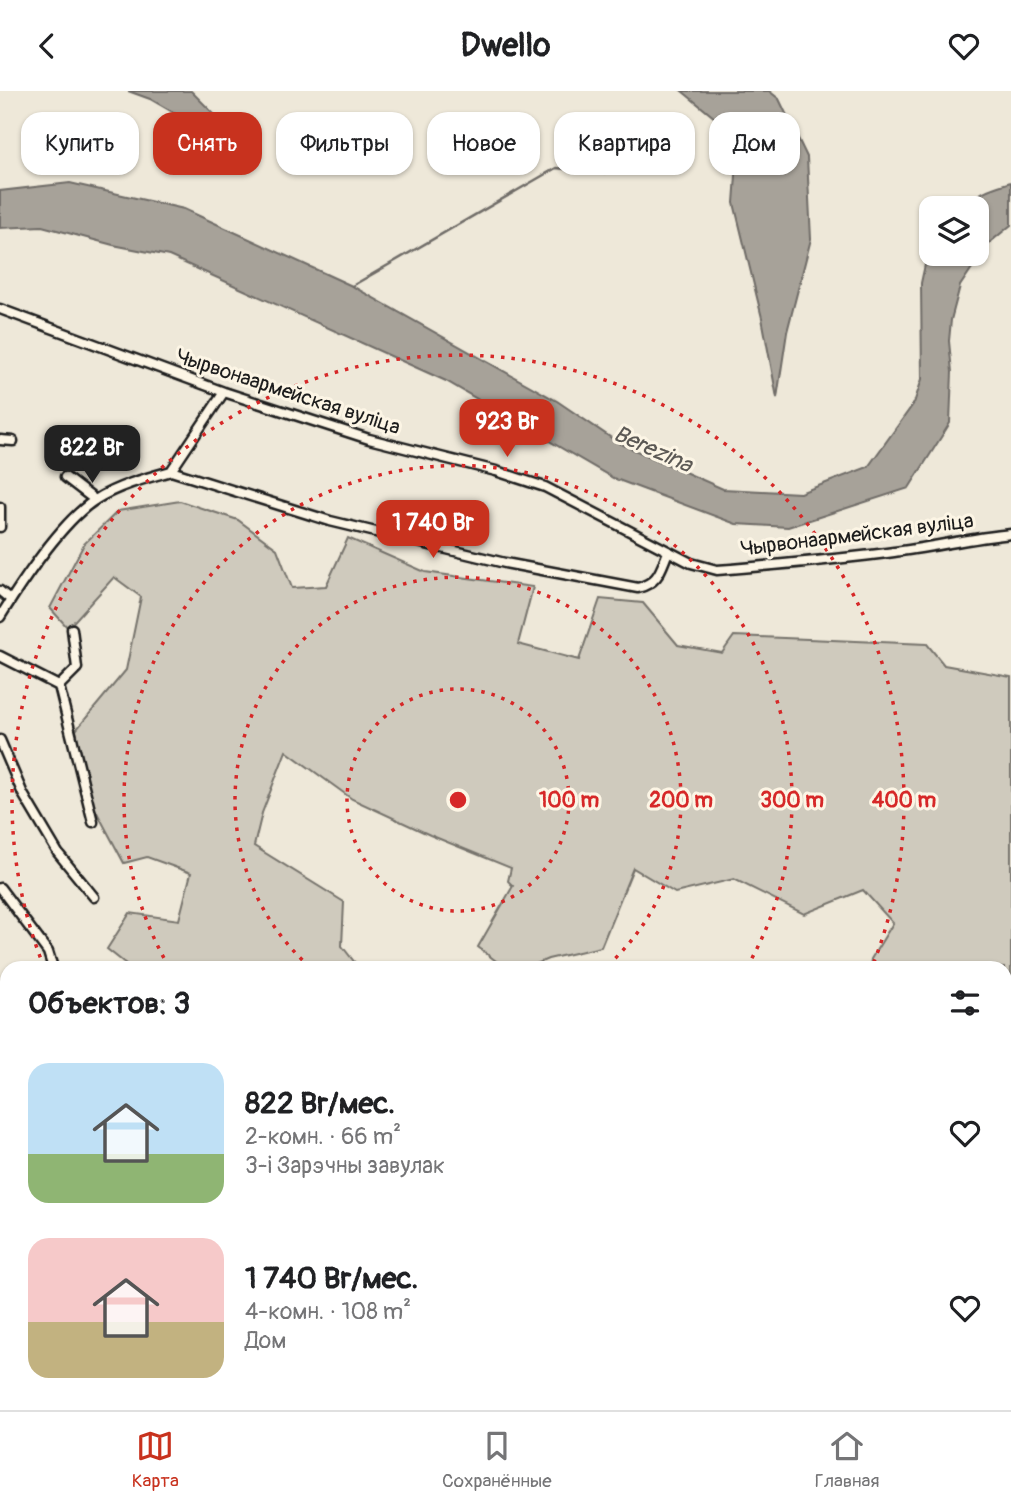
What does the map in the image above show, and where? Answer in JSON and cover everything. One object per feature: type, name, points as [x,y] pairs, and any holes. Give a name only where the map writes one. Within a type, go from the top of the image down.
[{"type":"street","name":"Чырвонаармейская вуліца","points":[[0,309],[224,393],[369,439],[496,471],[545,487],[691,563],[717,569],[817,561],[1011,534]]},
{"type":"street","points":[[171,471],[224,393]]},
{"type":"street","points":[[0,440],[13,441]]},
{"type":"street","points":[[0,617],[55,537],[95,500],[140,480],[171,471],[330,521],[505,563],[638,588],[650,584],[657,577],[668,552]]},
{"type":"street","points":[[65,477],[95,500]]},
{"type":"street","points":[[0,507],[0,527]]},
{"type":"street","points":[[0,591],[11,600]]},
{"type":"street","points":[[59,686],[76,668],[72,629]]},
{"type":"street","points":[[0,656],[59,686],[93,822]]},
{"type":"street","points":[[0,740],[23,794],[58,853],[94,897]]},
{"type":"street","points":[[0,888],[48,952],[51,961]]},
{"type":"shaded area","points":[[128,91],[191,91],[212,112],[173,112],[150,99]]},
{"type":"shaded area","points":[[682,91],[769,91],[779,99],[785,112],[709,112]]},
{"type":"shaded area","points":[[800,142],[807,157],[811,239],[787,332],[777,398],[762,318],[734,203],[736,175],[800,175]]},
{"type":"shaded area","points":[[1011,182],[1011,225],[989,243],[989,196],[977,196]]},
{"type":"shaded area","points":[[70,183],[184,209],[352,286],[557,401],[619,443],[723,489],[800,493],[868,467],[914,403],[922,379],[921,283],[925,266],[973,266],[960,286],[951,320],[950,423],[909,488],[788,527],[736,524],[613,478],[446,381],[169,256],[113,245],[42,226],[0,228],[0,191]]},
{"type":"shaded area","points":[[180,501],[238,520],[277,549],[292,588],[326,586],[348,538],[425,572],[533,587],[518,644],[579,660],[600,599],[643,603],[678,645],[722,653],[734,636],[927,644],[944,665],[1011,677],[1011,961],[871,961],[893,923],[863,890],[804,914],[734,879],[675,893],[633,868],[601,947],[543,961],[496,961],[478,947],[513,886],[508,881],[511,868],[352,799],[286,751],[262,813],[254,846],[344,902],[342,946],[354,961],[122,961],[107,949],[130,913],[179,920],[191,873],[147,857],[124,863],[86,792],[76,730],[126,670],[141,597],[114,577],[68,628],[50,608],[84,544],[118,511]]},
{"type":"waterway","points":[[352,286],[554,169]]},
{"type":"water label","name":"Berezina","points":[[653,449]]}]
